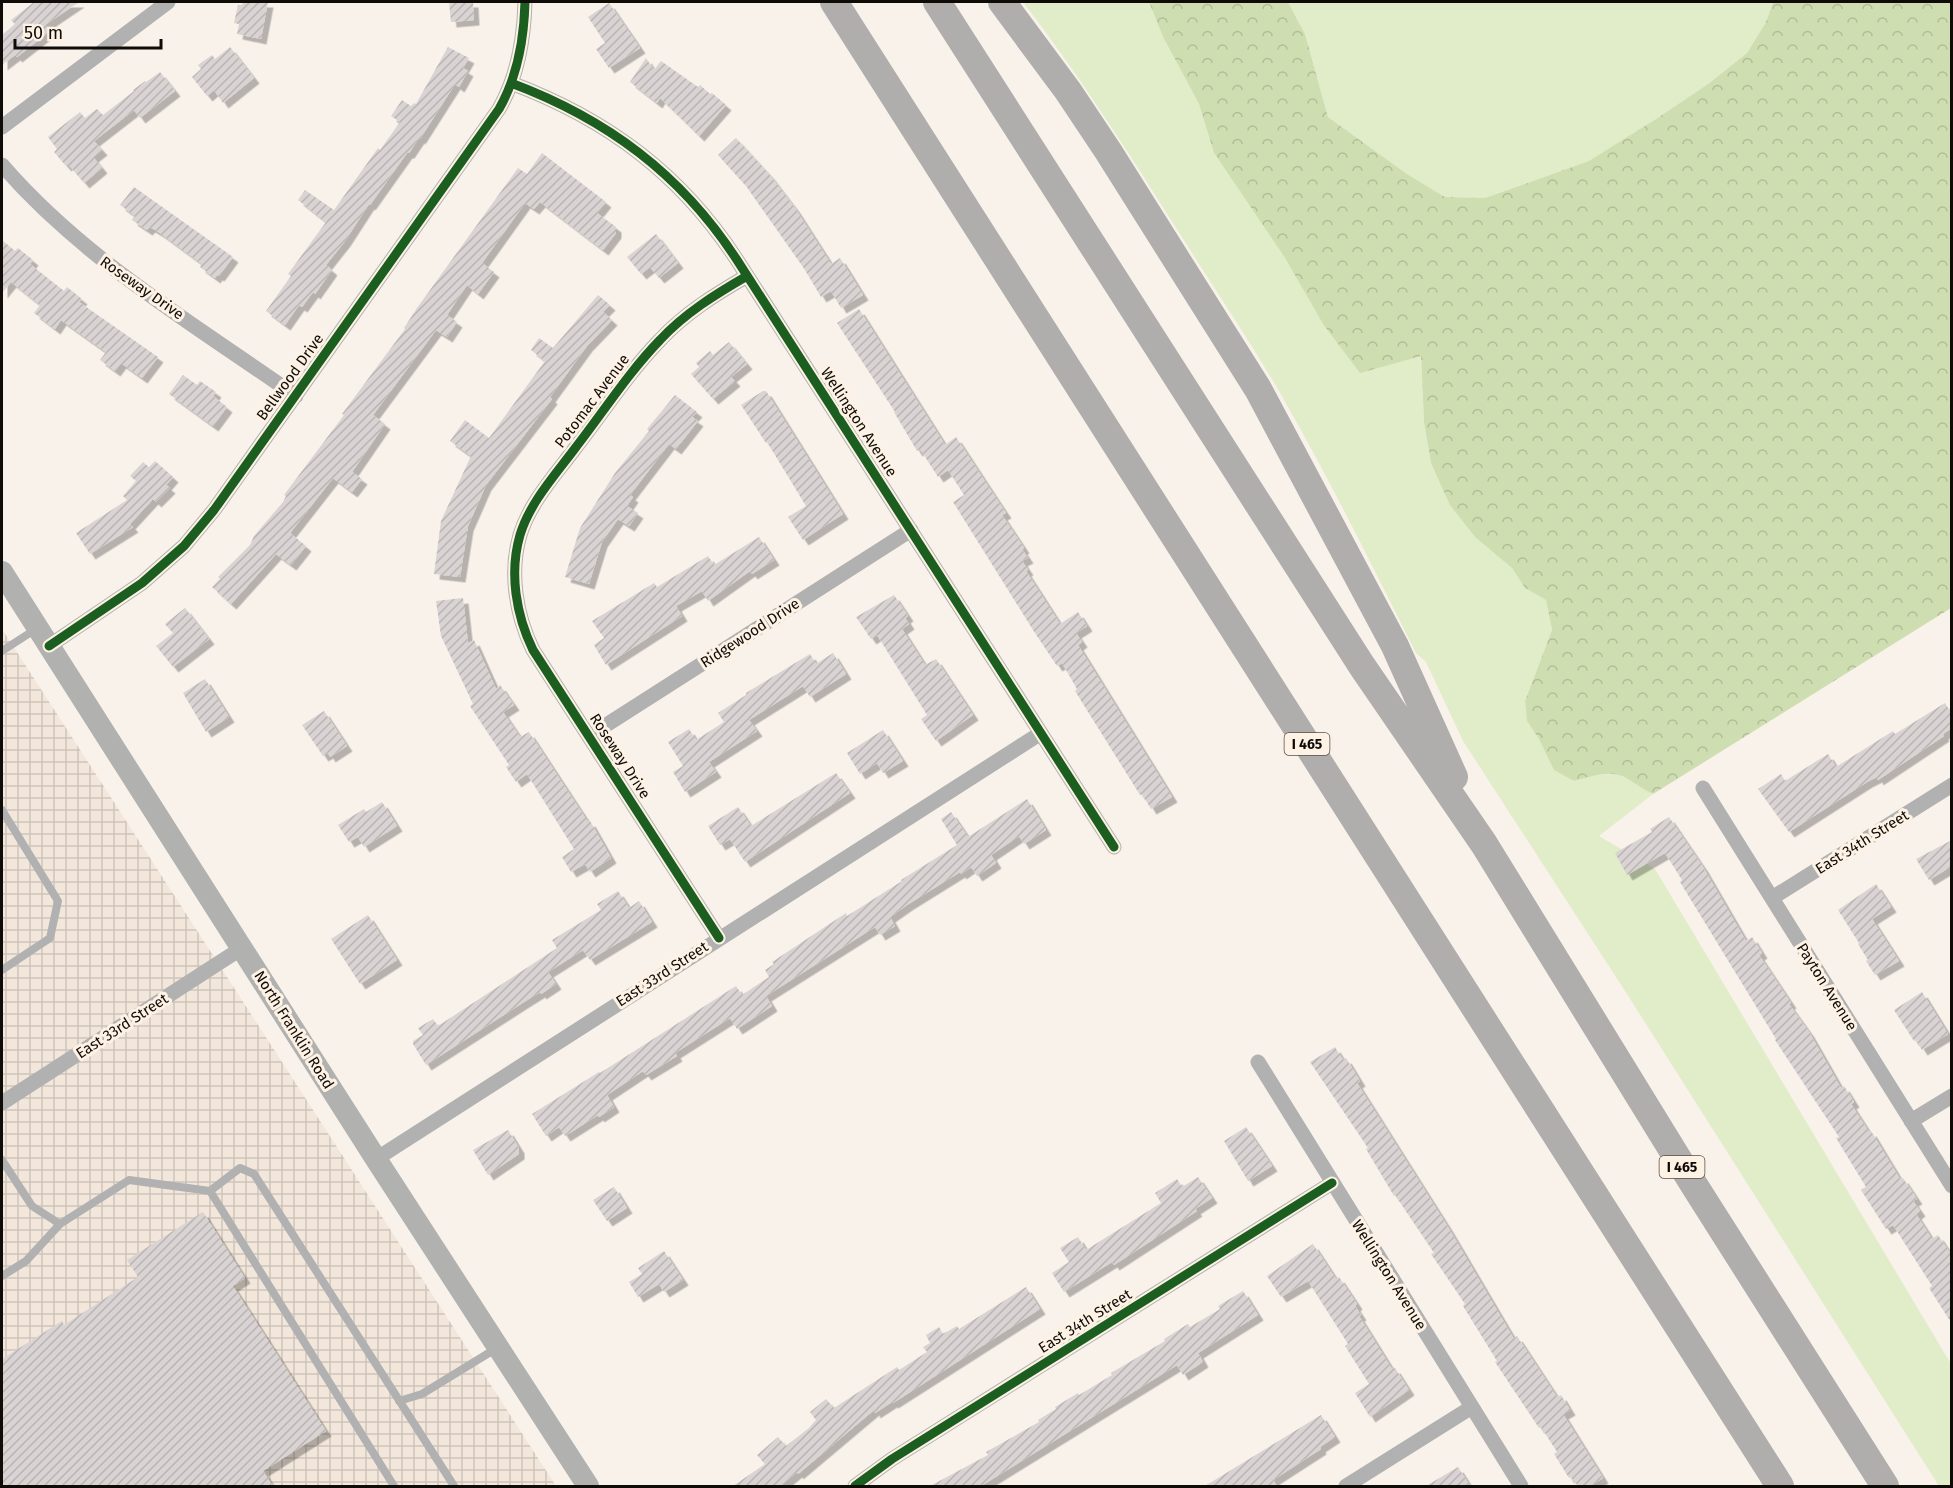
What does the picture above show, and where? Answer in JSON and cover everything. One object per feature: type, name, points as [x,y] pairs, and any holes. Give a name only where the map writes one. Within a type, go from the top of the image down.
[{"type":"highway","name":"I 465","points":[[834,2],[1780,1486]]},
{"type":"highway","name":"I 465","points":[[937,2],[1362,666],[1484,844],[1694,1185],[1885,1486]]},
{"type":"highway","points":[[1002,2],[1108,151],[1258,389],[1395,646],[1484,844]]},
{"type":"main road","name":"North Franklin Road","points":[[2,572],[375,1159],[588,1486]]},
{"type":"street","points":[[2,128],[168,2]]},
{"type":"street","name":"Bellwood Drive","points":[[43,637],[142,584],[184,546],[214,510],[505,99],[520,57],[525,2]]},
{"type":"street","name":"Wellington Avenue","points":[[511,83],[554,99],[578,112],[618,136],[647,158],[699,209],[733,252],[1114,847]]},
{"type":"street","name":"Roseway Drive","points":[[2,165],[49,216],[105,262],[296,396]]},
{"type":"street","name":"Potomac Avenue","points":[[516,583],[518,546],[526,518],[541,494],[631,372],[661,339],[701,304],[747,276]]},
{"type":"street","name":"Ridgewood Drive","points":[[589,736],[911,530]]},
{"type":"street","name":"Roseway Drive","points":[[516,583],[519,614],[529,642],[719,938]]},
{"type":"street","name":"East 33rd Street","points":[[375,1159],[1041,733]]},
{"type":"street","name":"East 34th Street","points":[[1772,898],[1952,785]]},
{"type":"street","name":"Payton Avenue","points":[[1703,788],[1952,1186]]},
{"type":"street","name":"East 33rd Street","points":[[2,1103],[242,948]]},
{"type":"street","name":"Wellington Avenue","points":[[1258,1062],[1521,1486]]},
{"type":"street","points":[[1911,1121],[1952,1096]]},
{"type":"street","name":"East 34th Street","points":[[855,1486],[892,1460],[1332,1183]]},
{"type":"street","points":[[1346,1486],[1472,1407]]},
{"type":"lane","points":[[2,651],[43,637]]},
{"type":"lane","points":[[2,810],[58,901],[50,938],[2,970]]},
{"type":"lane","points":[[2,1160],[32,1206],[60,1224]]},
{"type":"lane","points":[[2,1276],[26,1261],[60,1224],[129,1180],[210,1191],[240,1168],[254,1174],[454,1486]]},
{"type":"lane","points":[[210,1191],[394,1486]]},
{"type":"lane","points":[[399,1401],[422,1394],[498,1347]]},
{"type":"shaded area","points":[[2,629],[556,1486],[2,1486]]},
{"type":"green space","points":[[1023,2],[1149,2],[1163,37],[1199,104],[1214,153],[1285,258],[1323,324],[1421,355],[1424,422],[1431,463],[1476,538],[1512,568],[1525,588],[1546,600],[1552,630],[1525,701],[1527,721],[1555,770],[1574,781],[1601,774],[1615,774],[1653,794],[1599,836],[1655,869],[1951,1364],[1951,1486],[1939,1486],[1627,994],[1463,741],[1426,662],[1416,653],[1332,488],[1279,391],[1104,116],[1065,58]]},
{"type":"green space","points":[[1149,2],[1288,2],[1305,34],[1328,117],[1407,174],[1445,197],[1485,198],[1589,161],[1708,84],[1747,53],[1766,22],[1773,2],[1951,2],[1951,608],[1653,794],[1615,774],[1601,774],[1574,781],[1554,770],[1539,739],[1527,721],[1525,701],[1552,630],[1546,600],[1525,588],[1512,568],[1476,538],[1450,505],[1431,463],[1424,422],[1421,356],[1360,373],[1323,324],[1285,258],[1214,153],[1199,104],[1163,37]]},
{"type":"green space","points":[[1288,2],[1773,2],[1766,22],[1747,53],[1708,84],[1590,161],[1485,198],[1445,197],[1407,174],[1328,117],[1305,34]]},
{"type":"building","points":[[34,2],[79,2],[45,25],[50,31],[17,57],[15,55],[2,65],[2,35],[15,24],[11,20]]},
{"type":"building","points":[[243,2],[268,2],[261,39],[237,34],[239,24],[234,23],[238,5],[242,5]]},
{"type":"building","points":[[449,2],[473,2],[474,20],[451,22]]},
{"type":"building","points":[[609,3],[640,48],[609,68],[596,49],[605,43],[588,17]]},
{"type":"building","points":[[230,47],[254,78],[223,103],[214,90],[207,96],[192,77],[201,69],[198,65],[212,55],[215,59]]},
{"type":"building","points":[[448,47],[469,58],[463,68],[468,71],[459,87],[455,84],[420,139],[407,153],[326,265],[332,270],[315,294],[313,292],[302,307],[299,305],[285,325],[266,311],[291,276],[288,274],[326,222],[298,200],[305,190],[334,210],[378,148],[380,150],[400,122],[391,116],[402,100],[411,106],[416,104]]},
{"type":"building","points":[[646,58],[654,70],[661,61],[698,87],[700,85],[710,94],[712,93],[726,105],[699,136],[660,98],[657,103],[630,82]]},
{"type":"building","points":[[160,72],[175,91],[140,118],[134,110],[94,141],[102,150],[93,157],[102,168],[84,183],[54,152],[57,149],[48,137],[80,112],[85,118],[97,109],[103,115],[133,90]]},
{"type":"building","points":[[736,138],[769,174],[795,208],[831,264],[840,258],[863,295],[841,308],[831,291],[821,297],[805,270],[746,186],[718,155]]},
{"type":"building","points":[[542,153],[606,202],[597,213],[616,227],[616,233],[603,250],[540,202],[534,209],[525,203],[482,263],[494,272],[478,294],[467,285],[447,315],[457,322],[447,337],[436,330],[373,415],[385,424],[352,472],[362,479],[352,492],[333,478],[290,533],[306,546],[291,565],[276,554],[231,604],[212,587],[220,579],[218,577],[250,545],[254,536],[283,502],[286,496],[284,495],[344,415],[342,414],[518,168],[527,174]]},
{"type":"building","points":[[134,187],[233,257],[219,276],[215,278],[200,267],[202,264],[160,233],[150,227],[147,230],[132,220],[135,216],[120,205]]},
{"type":"building","points":[[656,234],[678,263],[659,278],[650,267],[641,274],[627,257]]},
{"type":"building","points":[[2,240],[15,251],[18,248],[33,260],[30,264],[64,291],[67,287],[82,299],[79,302],[158,357],[142,378],[121,363],[115,371],[100,360],[106,352],[61,320],[55,329],[34,313],[40,305],[11,282],[2,293]]},
{"type":"building","points":[[598,295],[610,305],[603,312],[612,320],[587,346],[550,397],[552,399],[486,485],[468,526],[460,577],[434,574],[441,521],[471,456],[450,441],[465,420],[489,438],[545,361],[531,350],[539,338],[553,348]]},
{"type":"building","points":[[859,309],[945,445],[956,437],[1006,513],[1002,515],[1028,558],[1022,561],[1028,570],[1026,571],[1060,624],[1078,612],[1087,626],[1076,633],[1082,642],[1078,645],[1172,797],[1151,809],[1142,794],[1140,795],[1075,691],[1077,689],[1062,663],[1057,666],[953,502],[964,495],[948,470],[938,477],[920,449],[917,451],[895,412],[837,323]]},
{"type":"building","points":[[729,342],[747,364],[731,377],[735,381],[713,399],[691,374],[699,367],[696,363],[710,351],[713,355]]},
{"type":"building","points":[[183,375],[197,385],[200,381],[216,392],[213,396],[227,407],[213,426],[169,394]]},
{"type":"building","points":[[766,391],[843,514],[803,540],[788,517],[806,506],[767,442],[741,405]]},
{"type":"building","points":[[675,395],[697,412],[692,417],[698,421],[676,449],[669,444],[630,495],[633,497],[627,506],[638,513],[629,526],[618,519],[602,542],[589,584],[565,577],[580,528],[615,473]]},
{"type":"building","points":[[155,461],[173,477],[166,485],[170,488],[156,502],[153,499],[130,524],[133,527],[90,554],[76,533],[127,500],[123,496],[136,481],[130,476],[143,462],[149,467]]},
{"type":"building","points":[[759,537],[774,560],[752,574],[750,571],[708,601],[702,591],[676,606],[682,616],[606,665],[594,645],[604,638],[592,621],[654,583],[657,587],[708,556],[714,565]]},
{"type":"building","points":[[894,595],[908,616],[905,618],[909,624],[902,629],[925,665],[936,659],[973,715],[936,741],[921,719],[927,715],[877,635],[871,639],[856,617]]},
{"type":"building","points":[[463,598],[468,643],[474,640],[496,689],[500,685],[514,705],[503,712],[520,737],[529,732],[588,822],[590,821],[611,858],[590,872],[585,864],[571,872],[562,857],[574,849],[527,774],[516,782],[506,767],[509,765],[470,706],[473,704],[441,636],[436,601]]},
{"type":"building","points":[[185,608],[209,639],[173,667],[156,646],[173,633],[165,624]]},
{"type":"building","points":[[833,653],[846,674],[810,697],[803,686],[749,720],[757,731],[709,762],[716,772],[685,792],[673,772],[683,766],[668,742],[689,729],[696,740],[724,722],[718,713],[746,693],[810,654],[816,664]]},
{"type":"building","points":[[205,679],[229,717],[206,732],[183,693]]},
{"type":"building","points":[[1945,703],[1952,714],[1952,728],[1943,734],[1944,736],[1878,780],[1877,777],[1867,782],[1789,832],[1758,789],[1781,774],[1785,781],[1828,754],[1836,767],[1893,731],[1895,734]]},
{"type":"building","points":[[324,711],[347,746],[330,757],[328,753],[323,756],[302,725]]},
{"type":"building","points":[[883,730],[903,761],[883,773],[877,763],[860,774],[847,753]]},
{"type":"building","points":[[836,773],[850,793],[745,862],[730,839],[720,845],[708,826],[738,807],[751,826]]},
{"type":"building","points":[[1027,799],[1046,830],[1024,844],[1019,836],[991,855],[996,863],[977,876],[971,867],[907,905],[890,917],[895,926],[880,935],[875,927],[766,996],[772,1006],[737,1029],[730,1018],[675,1053],[677,1056],[646,1075],[643,1071],[607,1095],[614,1107],[599,1117],[598,1115],[565,1136],[559,1127],[546,1136],[532,1114],[736,986],[742,995],[769,977],[765,970],[774,964],[772,962],[846,913],[847,916],[957,845],[941,819],[951,812],[968,837]]},
{"type":"building","points":[[382,802],[397,826],[364,847],[358,837],[349,842],[338,825],[364,809],[366,812]]},
{"type":"building","points":[[1669,817],[1703,867],[1746,941],[1752,937],[1762,953],[1759,955],[1791,1003],[1789,1004],[1809,1032],[1841,1088],[1844,1086],[1854,1102],[1851,1104],[1869,1132],[1871,1131],[1900,1179],[1903,1178],[1917,1199],[1913,1201],[1920,1211],[1916,1214],[1932,1239],[1938,1235],[1952,1256],[1952,1324],[1929,1288],[1932,1286],[1893,1225],[1886,1229],[1861,1190],[1866,1187],[1836,1138],[1839,1137],[1775,1040],[1665,853],[1627,875],[1615,853],[1652,832],[1650,829]]},
{"type":"building","points":[[1952,840],[1952,866],[1929,880],[1916,859]]},
{"type":"building","points":[[1876,884],[1891,907],[1872,919],[1899,961],[1875,975],[1859,943],[1838,910]]},
{"type":"building","points":[[618,891],[629,908],[639,901],[652,922],[590,960],[583,950],[548,972],[556,984],[426,1065],[413,1044],[413,1041],[423,1035],[418,1028],[433,1019],[438,1026],[557,948],[552,940],[601,910],[597,904]]},
{"type":"building","points":[[368,915],[397,960],[360,984],[331,939]]},
{"type":"building","points":[[1922,992],[1948,1034],[1922,1050],[1894,1010]]},
{"type":"building","points":[[1335,1047],[1343,1060],[1346,1058],[1360,1081],[1357,1083],[1448,1227],[1514,1339],[1517,1336],[1557,1397],[1561,1395],[1570,1410],[1563,1414],[1603,1478],[1590,1486],[1578,1486],[1571,1477],[1569,1478],[1554,1454],[1557,1452],[1495,1362],[1497,1361],[1463,1306],[1465,1304],[1431,1254],[1434,1253],[1394,1196],[1366,1149],[1368,1148],[1310,1062]]},
{"type":"building","points":[[1246,1127],[1272,1166],[1248,1181],[1224,1141]]},
{"type":"building","points":[[508,1130],[519,1148],[519,1154],[488,1175],[473,1150]]},
{"type":"building","points":[[1198,1177],[1212,1198],[1195,1209],[1197,1211],[1114,1265],[1112,1262],[1064,1292],[1052,1273],[1069,1262],[1060,1248],[1078,1237],[1086,1250],[1161,1203],[1155,1193],[1177,1179],[1182,1187]]},
{"type":"building","points":[[614,1187],[627,1208],[607,1221],[593,1200]]},
{"type":"building","points":[[203,1212],[245,1278],[233,1286],[326,1431],[263,1471],[273,1486],[2,1486],[2,1359],[62,1321],[64,1325],[138,1277],[127,1260]]},
{"type":"building","points":[[1313,1244],[1336,1279],[1339,1277],[1357,1304],[1355,1306],[1361,1315],[1359,1316],[1392,1369],[1395,1368],[1409,1390],[1370,1417],[1355,1393],[1369,1384],[1345,1346],[1348,1344],[1308,1281],[1281,1297],[1267,1276]]},
{"type":"building","points":[[664,1251],[683,1280],[664,1292],[659,1284],[638,1297],[629,1282],[642,1274],[638,1268]]},
{"type":"building","points":[[1026,1287],[1040,1309],[893,1403],[875,1413],[874,1410],[798,1474],[797,1472],[780,1486],[733,1486],[765,1464],[757,1455],[778,1437],[786,1446],[809,1428],[816,1420],[810,1412],[826,1399],[834,1408],[897,1367],[899,1370],[927,1352],[923,1347],[930,1343],[926,1335],[939,1327],[943,1334],[957,1326],[959,1329]]},
{"type":"building","points":[[1243,1291],[1258,1315],[1198,1353],[1203,1362],[1183,1375],[1177,1365],[981,1486],[930,1486],[988,1455],[986,1452],[1039,1422],[1038,1420],[1056,1409],[1055,1407],[1112,1375],[1111,1373],[1165,1341],[1164,1339],[1188,1324],[1190,1327],[1220,1309],[1218,1306]]},
{"type":"building","points":[[1321,1415],[1335,1437],[1320,1447],[1321,1449],[1273,1480],[1277,1486],[1205,1486]]},
{"type":"building","points":[[1458,1467],[1470,1486],[1426,1486]]},
{"type":"cycle path","points":[[49,646],[142,583],[184,546],[214,510],[499,109],[511,84],[519,57],[525,2]]},
{"type":"cycle path","points":[[511,83],[546,97],[610,132],[666,176],[692,201],[715,229],[1114,847]]},
{"type":"cycle path","points":[[719,938],[533,650],[522,623],[516,594],[515,564],[520,535],[530,511],[552,478],[637,366],[680,321],[712,297],[747,276]]},
{"type":"cycle path","points":[[855,1486],[892,1459],[1332,1183]]}]
